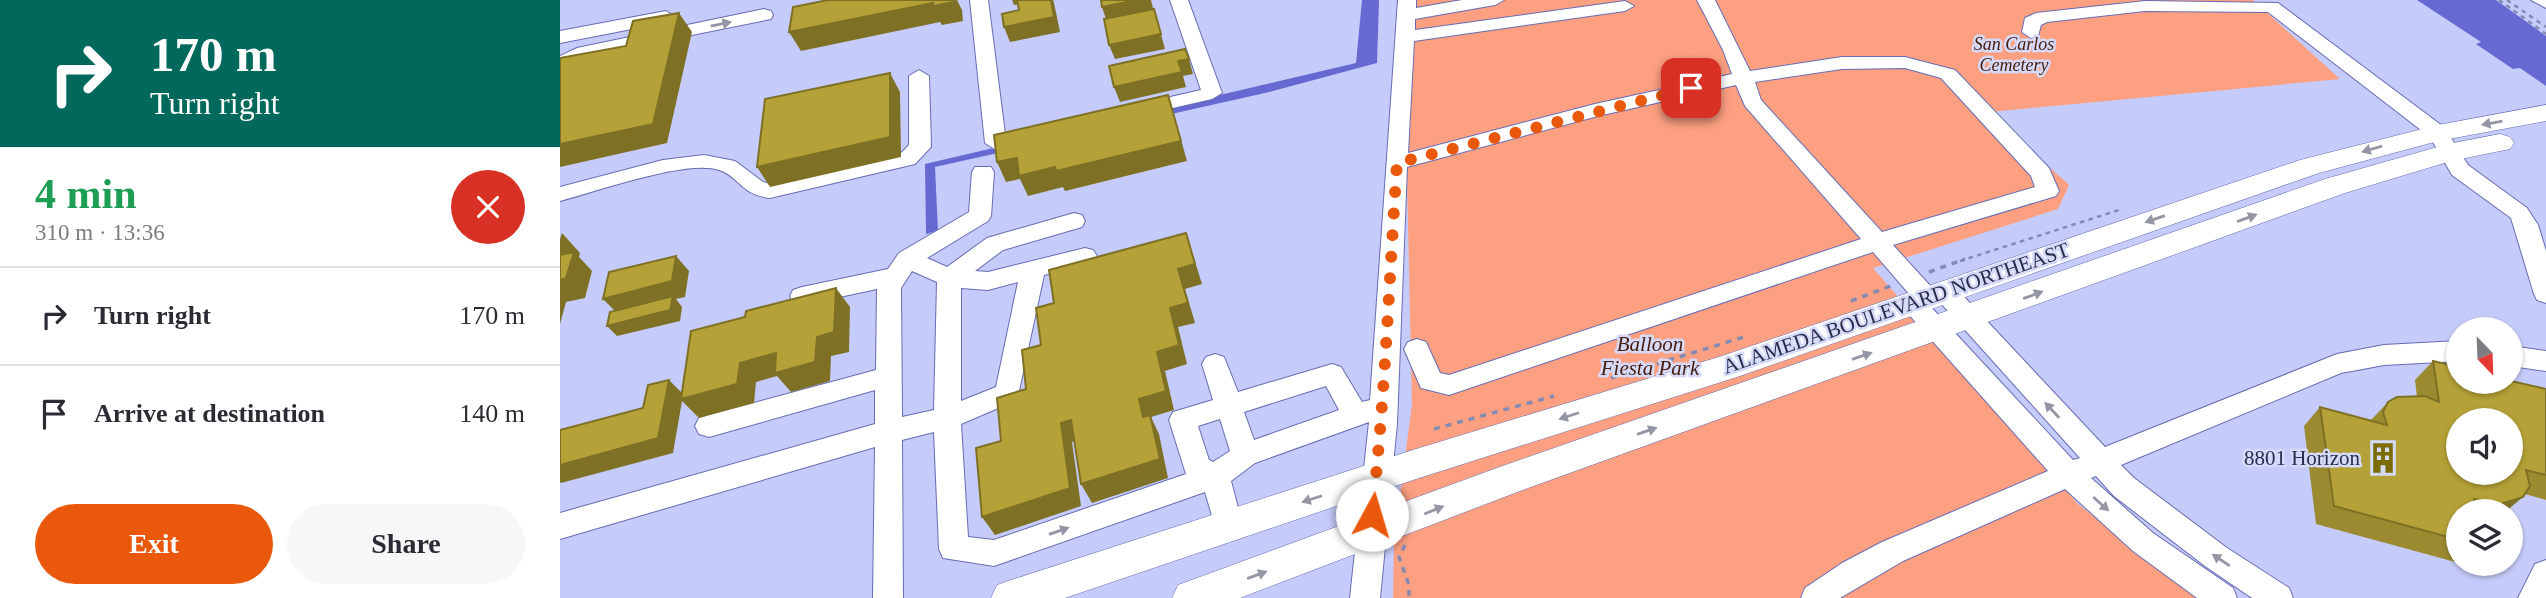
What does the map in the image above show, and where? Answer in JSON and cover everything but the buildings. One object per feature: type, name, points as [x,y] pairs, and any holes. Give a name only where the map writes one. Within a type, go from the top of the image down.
[{"type":"main road","name":"ALAMEDA BOULEVARD NORTHEAST","points":[[1011,598],[1376,478],[1728,367],[1938,308],[2335,186],[2443,143],[2546,113]]},
{"type":"main road","name":"ALAMEDA BOULEVARD NORTHEAST","points":[[2443,143],[2546,134]]},
{"type":"main road","name":"ALAMEDA BOULEVARD NORTHEAST","points":[[1192,598],[1387,539],[1507,480],[1938,308]]},
{"type":"street","points":[[979,0],[996,143],[1037,134]]},
{"type":"street","points":[[1118,115],[1212,93],[1179,0]]},
{"type":"street","points":[[1406,17],[1495,0]]},
{"type":"street","points":[[1706,0],[1744,75],[1752,102],[1877,244],[1938,308],[2124,487],[2278,598]]},
{"type":"street","points":[[2540,0],[2546,3]]},
{"type":"street","points":[[1406,17],[1625,6]]},
{"type":"street","points":[[2031,32],[2032,22],[2043,17],[2105,10],[2145,6],[2272,7],[2443,143],[2460,170],[2521,216],[2546,226]]},
{"type":"street","points":[[560,37],[760,8]]},
{"type":"street","points":[[560,63],[584,52],[760,8]]},
{"type":"street","points":[[1365,598],[1387,539],[1376,478],[1383,406],[1406,17]]},
{"type":"street","points":[[1397,163],[1744,75],[1814,66],[1903,62],[1935,66],[1948,74],[2041,173],[2048,191],[1969,217],[1923,227],[1449,385],[1430,381],[1417,349]]},
{"type":"street","points":[[560,194],[690,163],[720,163],[735,169],[751,187],[770,191],[907,159],[920,147],[919,76]]},
{"type":"street","points":[[802,296],[900,268],[980,216],[983,172]]},
{"type":"street","points":[[2521,216],[2546,294]]},
{"type":"street","points":[[949,278],[995,244],[1074,222]]},
{"type":"street","points":[[900,268],[949,278],[988,281],[1085,256]]},
{"type":"street","points":[[888,598],[888,298],[900,268]]},
{"type":"street","points":[[560,526],[887,432],[947,418],[1008,393],[1033,269]]},
{"type":"street","points":[[949,278],[947,418],[954,549],[994,553],[1209,479],[1245,455],[1383,406]]},
{"type":"street","points":[[1938,308],[2068,474],[2143,542],[2222,598]]},
{"type":"street","points":[[1816,598],[1854,571],[1896,550],[2068,474],[2337,364],[2384,355],[2446,352]]},
{"type":"street","points":[[2524,358],[2546,361]]},
{"type":"street","points":[[1215,364],[1245,455]]},
{"type":"street","points":[[1228,527],[1209,479],[1198,468],[1183,420],[1332,374],[1357,417]]},
{"type":"street","points":[[709,426],[887,377]]},
{"type":"street","points":[[2533,598],[2546,574]]},
{"type":"path","points":[[2499,0],[2546,34]]},
{"type":"path","points":[[2507,0],[2546,27]]},
{"type":"path","points":[[1387,539],[1399,557],[1409,585],[1409,598]]},
{"type":"green space","name":"Balloon Fiesta Park","points":[[1403,0],[2253,0],[2340,79],[1989,112],[1983,108],[2069,185],[2058,209],[1873,268],[2078,504],[2198,598],[1393,598],[1394,543],[1412,404]]},
{"type":"shaded area","points":[[1362,0],[1379,0],[1377,63],[1265,93],[935,167],[938,231],[926,234],[925,164],[1356,63]]},
{"type":"shaded area","points":[[2417,0],[2496,0],[2546,36],[2546,86],[2520,68],[2513,69],[2476,44],[2481,42]]},
{"type":"place","name":"8801 Horizon","points":[[2383,458]]},
{"type":"route","points":[[1372,515],[1383,424],[1383,382],[1397,163],[1691,88]]},
{"type":"park label","name":"San Carlos Cemetery","points":[[2014,54]]}]
